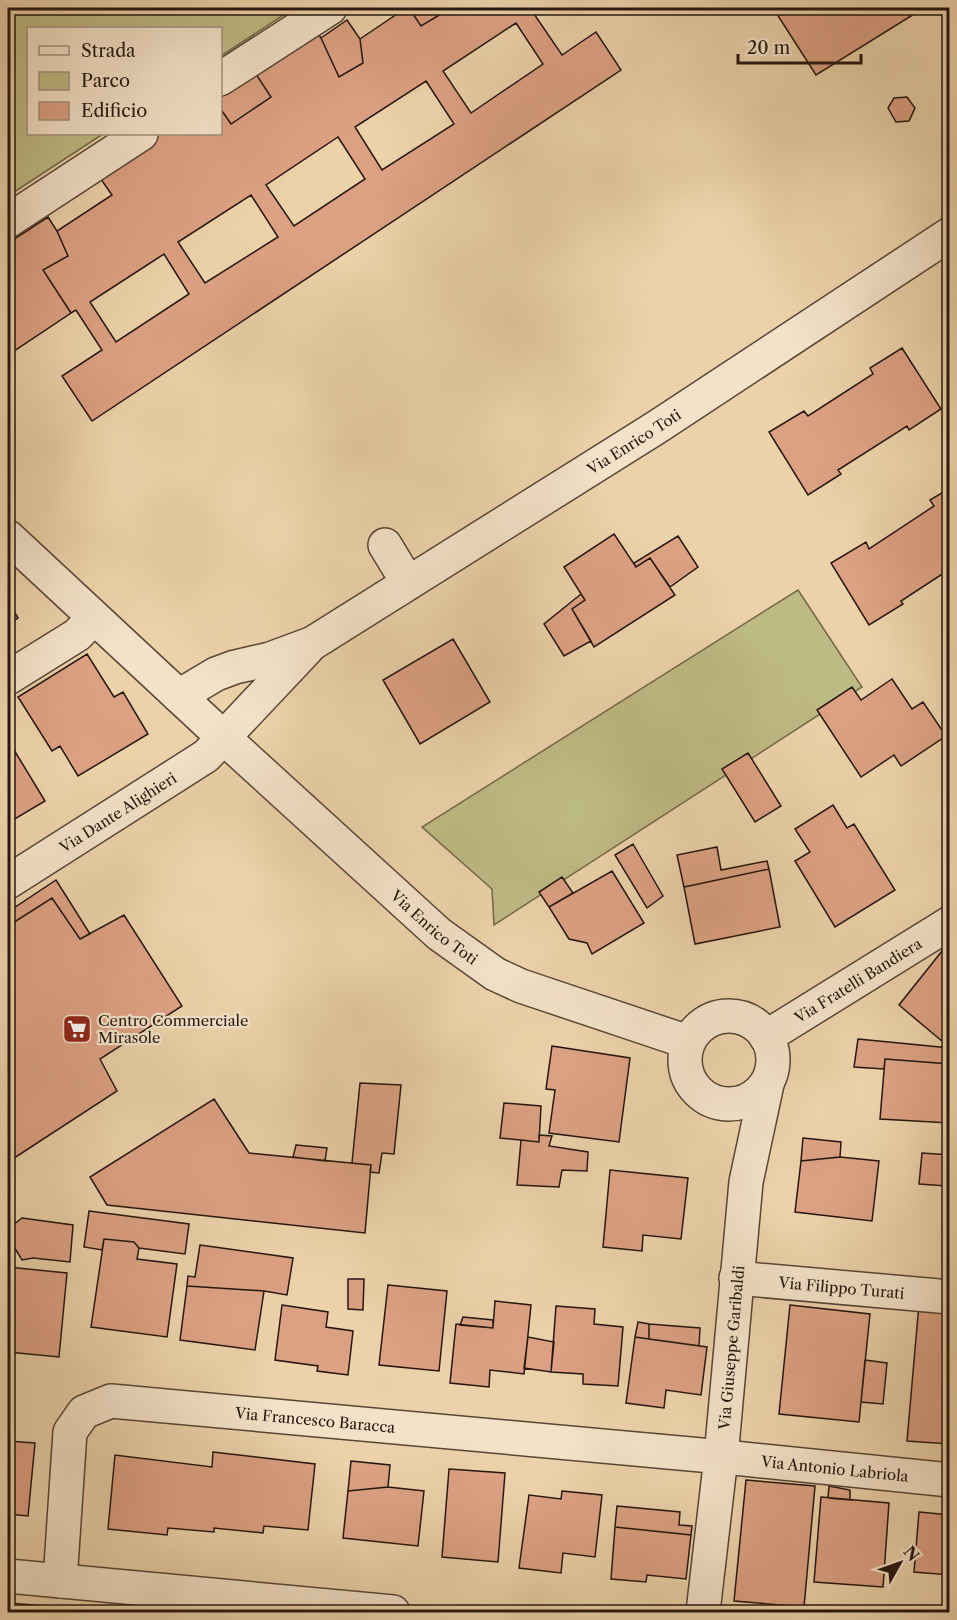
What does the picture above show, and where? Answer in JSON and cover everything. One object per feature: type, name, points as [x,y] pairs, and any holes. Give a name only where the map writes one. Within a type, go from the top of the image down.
[{"type":"street","points":[[222,78],[330,8]]},
{"type":"street","points":[[8,221],[139,135]]},
{"type":"street","name":"Via Enrico Toti","points":[[179,696],[216,674],[270,659],[313,643],[657,427],[950,234]]},
{"type":"street","name":"Via Enrico Toti","points":[[8,537],[439,934],[495,974],[521,986],[688,1042]]},
{"type":"street","points":[[385,545],[408,583]]},
{"type":"street","points":[[8,678],[77,635],[94,618]]},
{"type":"street","name":"Via Enrico Toti","points":[[224,738],[313,643]]},
{"type":"street","name":"Via Dante Alighieri","points":[[8,882],[206,756],[224,738]]},
{"type":"street","name":"Via Fratelli Bandiera","points":[[766,1037],[950,923]]},
{"type":"street","points":[[725,1016],[737,1017],[749,1020],[766,1037],[773,1053],[773,1066],[767,1084],[757,1094],[746,1100],[721,1103],[710,1100],[692,1083],[685,1060],[688,1042],[703,1024],[725,1016]]},
{"type":"street","name":"Via Giuseppe Garibaldi","points":[[703,1612],[721,1457],[746,1182],[767,1084]]},
{"type":"street","name":"Via Filippo Turati","points":[[736,1278],[950,1297]]},
{"type":"street","name":"Via Francesco Baracca","points":[[60,1581],[70,1432],[84,1412],[111,1401],[721,1457]]},
{"type":"street","name":"Via Antonio Labriola","points":[[721,1457],[950,1480]]},
{"type":"street","points":[[8,1576],[393,1612]]},
{"type":"green space","points":[[8,8],[294,8],[222,55],[222,27],[27,27],[27,135],[101,135],[8,196]]},
{"type":"green space","points":[[798,590],[862,687],[494,925],[492,889],[422,827]]},
{"type":"building","points":[[406,8],[409,8],[421,26],[451,8],[530,8],[562,55],[596,32],[621,70],[92,421],[62,376],[102,350],[76,310],[71,313],[43,270],[68,256],[57,231],[112,195],[96,172],[153,135],[222,135],[222,111],[231,124],[271,97],[252,68],[314,27],[339,77],[363,63],[360,39]],"holes":[[[516,23],[543,64],[471,113],[443,71]],[[426,81],[454,124],[382,170],[355,127]],[[338,137],[365,179],[294,226],[266,185]],[[251,195],[278,237],[205,283],[178,242]],[[164,254],[189,294],[116,342],[90,302]]]},
{"type":"building","points":[[409,8],[451,8],[421,26]]},
{"type":"building","points":[[530,8],[544,8],[535,14]]},
{"type":"building","points":[[773,8],[924,8],[816,75]]},
{"type":"building","points":[[347,20],[360,39],[363,63],[339,77],[321,38]]},
{"type":"building","points":[[252,68],[271,97],[231,124],[222,111],[222,89]]},
{"type":"building","points":[[907,97],[915,108],[909,121],[896,122],[888,108],[894,98]]},
{"type":"building","points":[[48,217],[68,256],[43,270],[71,313],[8,355],[8,243]]},
{"type":"building","points":[[902,348],[941,409],[909,430],[907,426],[838,470],[841,474],[808,495],[769,432],[804,411],[808,416],[873,374],[870,368]]},
{"type":"building","points":[[950,488],[950,569],[901,601],[903,604],[869,625],[831,563],[866,542],[869,549],[934,506],[930,500]]},
{"type":"building","points":[[614,534],[636,567],[650,558],[675,595],[594,647],[572,609],[585,600],[564,567]]},
{"type":"building","points":[[678,536],[698,567],[670,587],[650,558],[636,567],[634,563]]},
{"type":"building","points":[[581,594],[585,600],[572,609],[591,641],[564,656],[544,624]]},
{"type":"building","points":[[8,601],[18,618],[8,624]]},
{"type":"building","points":[[453,639],[490,702],[420,744],[383,680]]},
{"type":"building","points":[[87,654],[114,697],[123,692],[148,734],[78,776],[60,746],[52,751],[18,697]]},
{"type":"building","points":[[892,679],[912,709],[923,702],[946,736],[901,766],[894,755],[861,777],[817,710],[852,687],[861,700]]},
{"type":"building","points":[[8,740],[45,801],[8,823]]},
{"type":"building","points":[[748,753],[781,806],[755,822],[722,769]]},
{"type":"building","points":[[833,805],[847,828],[854,824],[895,890],[835,927],[795,861],[810,852],[795,829]]},
{"type":"building","points":[[633,844],[663,896],[647,908],[615,855]]},
{"type":"building","points":[[717,847],[721,870],[767,861],[769,869],[684,887],[677,855]]},
{"type":"building","points":[[769,869],[780,927],[695,944],[684,887]]},
{"type":"building","points":[[612,871],[644,923],[592,954],[587,943],[569,939],[549,907]]},
{"type":"building","points":[[562,877],[573,893],[549,907],[539,892]]},
{"type":"building","points":[[56,880],[90,934],[80,939],[52,898],[8,926],[8,912]]},
{"type":"building","name":"Centro Commerciale Mirasole","points":[[52,898],[80,939],[124,915],[182,1006],[100,1059],[117,1091],[8,1162],[8,926]]},
{"type":"building","points":[[950,941],[950,1034],[943,1042],[899,1005]]},
{"type":"building","points":[[858,1039],[950,1048],[950,1064],[885,1059],[884,1069],[854,1067]]},
{"type":"building","points":[[552,1046],[630,1058],[619,1142],[549,1133],[555,1090],[546,1089]]},
{"type":"building","points":[[885,1059],[950,1064],[950,1123],[880,1119]]},
{"type":"building","points":[[360,1083],[401,1085],[394,1154],[382,1153],[379,1173],[370,1172],[371,1165],[352,1163]]},
{"type":"building","points":[[214,1099],[249,1153],[371,1165],[365,1233],[107,1205],[90,1177]]},
{"type":"building","points":[[504,1103],[541,1106],[539,1142],[500,1138]]},
{"type":"building","points":[[539,1135],[552,1136],[549,1146],[588,1152],[587,1171],[562,1170],[559,1187],[517,1185],[521,1140],[539,1142]]},
{"type":"building","points":[[803,1138],[841,1142],[840,1157],[801,1161]]},
{"type":"building","points":[[296,1145],[327,1148],[325,1161],[293,1157]]},
{"type":"building","points":[[922,1153],[950,1155],[950,1176],[947,1186],[919,1184]]},
{"type":"building","points":[[840,1157],[879,1161],[872,1221],[795,1212],[801,1161]]},
{"type":"building","points":[[610,1170],[688,1178],[681,1239],[643,1235],[642,1251],[603,1247]]},
{"type":"building","points":[[950,1176],[950,1230],[943,1230],[947,1186]]},
{"type":"building","points":[[89,1211],[189,1224],[185,1254],[139,1248],[134,1242],[104,1239],[102,1250],[84,1247]]},
{"type":"building","points":[[22,1218],[73,1225],[70,1262],[33,1258],[22,1260],[8,1237],[8,1229]]},
{"type":"building","points":[[104,1239],[134,1242],[139,1248],[137,1259],[177,1264],[167,1337],[91,1327]]},
{"type":"building","points":[[200,1245],[293,1258],[287,1295],[264,1291],[187,1286],[188,1276],[195,1277]]},
{"type":"building","points":[[8,1267],[67,1273],[59,1357],[8,1352]]},
{"type":"building","points":[[348,1279],[364,1279],[363,1310],[348,1309]]},
{"type":"building","points":[[388,1285],[447,1291],[439,1371],[379,1365]]},
{"type":"building","points":[[187,1286],[264,1291],[255,1350],[180,1340]]},
{"type":"building","points":[[495,1301],[531,1305],[524,1374],[490,1370],[489,1387],[450,1383],[456,1324],[493,1328]]},
{"type":"building","points":[[919,1304],[950,1307],[950,1444],[907,1441]]},
{"type":"building","points":[[282,1305],[328,1312],[326,1327],[353,1331],[348,1375],[317,1371],[318,1366],[275,1360]]},
{"type":"building","points":[[790,1305],[870,1314],[859,1422],[779,1414]]},
{"type":"building","points":[[556,1306],[595,1309],[594,1324],[623,1327],[618,1386],[583,1384],[583,1374],[551,1372]]},
{"type":"building","points":[[463,1317],[493,1320],[493,1328],[460,1325]]},
{"type":"building","points":[[638,1322],[649,1324],[649,1339],[635,1337]]},
{"type":"building","points":[[649,1324],[700,1328],[699,1346],[649,1339]]},
{"type":"building","points":[[528,1337],[554,1342],[551,1372],[524,1368]]},
{"type":"building","points":[[635,1337],[707,1347],[701,1395],[666,1390],[664,1408],[626,1403]]},
{"type":"building","points":[[865,1360],[887,1363],[883,1404],[861,1402]]},
{"type":"building","points":[[8,1441],[35,1443],[28,1516],[8,1514]]},
{"type":"building","points":[[213,1452],[315,1464],[308,1530],[264,1526],[263,1533],[214,1528],[214,1532],[168,1528],[167,1535],[108,1529],[115,1455],[212,1467]]},
{"type":"building","points":[[351,1461],[390,1465],[388,1487],[348,1491]]},
{"type":"building","points":[[449,1469],[505,1473],[498,1562],[442,1557]]},
{"type":"building","points":[[746,1480],[815,1486],[804,1607],[734,1601]]},
{"type":"building","points":[[829,1486],[850,1490],[850,1500],[828,1498]]},
{"type":"building","points":[[388,1487],[424,1491],[418,1546],[343,1538],[348,1491]]},
{"type":"building","points":[[562,1491],[602,1495],[595,1557],[563,1553],[561,1573],[519,1568],[529,1495],[561,1499]]},
{"type":"building","points":[[821,1497],[889,1503],[883,1587],[814,1582]]},
{"type":"building","points":[[617,1506],[680,1512],[679,1525],[692,1526],[691,1535],[615,1527]]},
{"type":"building","points":[[919,1512],[950,1515],[950,1575],[914,1572]]},
{"type":"building","points":[[615,1527],[691,1535],[686,1579],[647,1575],[646,1582],[611,1579]]},
{"type":"building","points":[[8,1603],[59,1607],[59,1612],[8,1612]]},
{"type":"place","name":"Centro Commerciale Mirasole","points":[[77,1029]]}]
